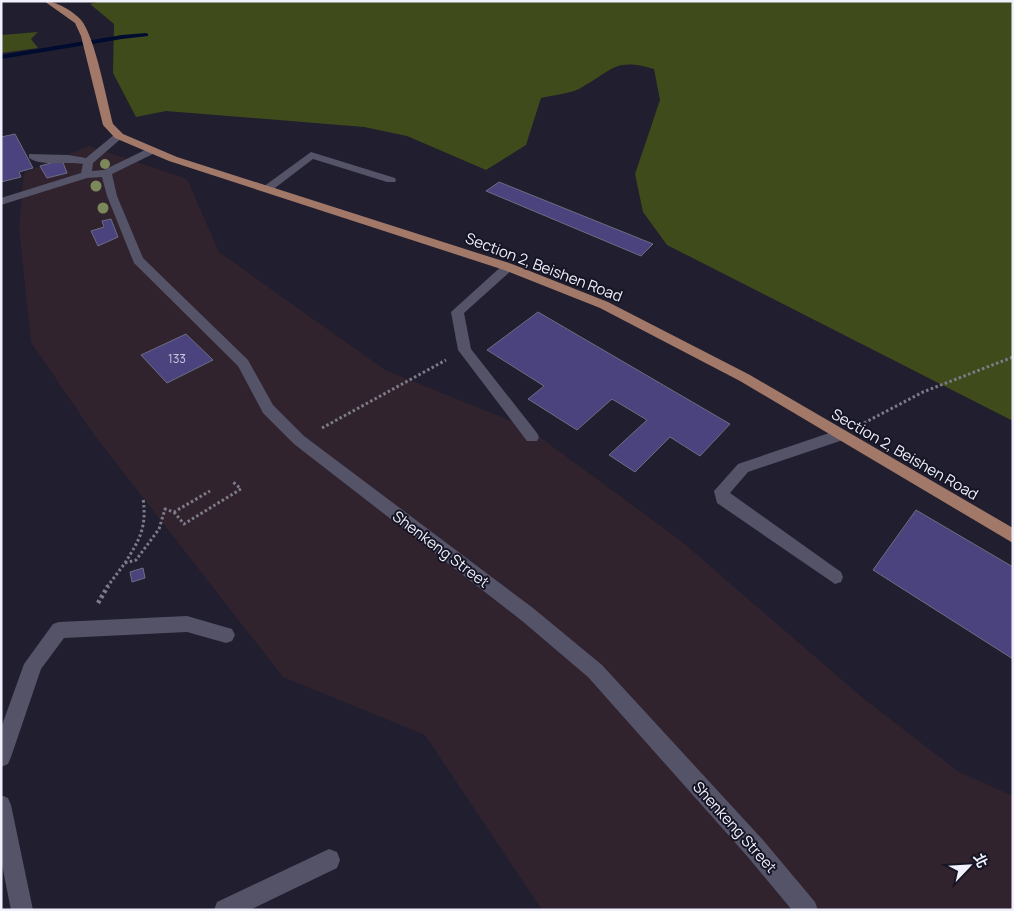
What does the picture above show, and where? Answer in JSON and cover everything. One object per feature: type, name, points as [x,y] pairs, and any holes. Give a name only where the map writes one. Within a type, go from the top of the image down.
[{"type":"main road","points":[[48,1],[78,22],[86,42],[108,125],[119,136]]},
{"type":"main road","name":"Section 2, Beishen Road","points":[[119,136],[151,151],[508,267],[604,305],[745,378],[1013,536]]},
{"type":"street","points":[[86,176],[88,162],[119,136]]},
{"type":"street","points":[[1,202],[86,176],[106,173],[151,151]]},
{"type":"street","points":[[266,189],[311,155],[390,180]]},
{"type":"street","points":[[33,156],[38,160],[68,158],[88,162]]},
{"type":"street","name":"Shenkeng Street","points":[[106,173],[112,196],[138,260],[243,363],[268,409],[299,440],[527,614],[595,671],[755,848],[808,910]]},
{"type":"street","points":[[508,267],[457,312],[465,350],[532,437]]},
{"type":"street","points":[[834,577],[723,498],[722,491],[743,468],[841,435]]},
{"type":"street","points":[[1,757],[33,664],[59,630],[187,624],[226,635]]},
{"type":"street","points":[[1,805],[22,910]]},
{"type":"street","points":[[225,910],[329,860]]},
{"type":"path","points":[[299,440],[465,350]]},
{"type":"path","points":[[841,435],[923,392],[1013,357]]},
{"type":"path","points":[[125,563],[136,560],[158,530],[165,509],[174,512],[184,524],[241,489],[233,482]]},
{"type":"path","points":[[174,512],[210,491]]},
{"type":"path","points":[[114,575],[125,563],[144,532],[145,515],[142,498]]},
{"type":"shaded area","points":[[89,146],[187,179],[219,252],[385,370],[526,427],[681,541],[864,699],[959,772],[1013,796],[1013,910],[542,910],[425,735],[283,677],[95,436],[31,342],[19,227],[24,173]]},
{"type":"green space","points":[[102,1],[1013,1],[1013,421],[667,245],[643,212],[635,174],[660,100],[654,69],[621,65],[579,89],[541,98],[526,145],[486,170],[407,136],[364,127],[166,111],[136,117],[113,73],[114,24],[90,4]]},
{"type":"green space","points":[[38,32],[31,39],[38,48],[1,53],[1,35]]},
{"type":"building","points":[[15,134],[33,168],[19,172],[21,177],[1,182],[1,137]]},
{"type":"building","points":[[62,160],[67,173],[47,178],[40,166]]},
{"type":"building","points":[[499,182],[653,244],[641,256],[486,191]]},
{"type":"building","points":[[111,219],[118,237],[98,246],[91,231],[104,227],[102,221]]},
{"type":"building","points":[[538,312],[730,424],[700,456],[670,437],[635,472],[609,455],[647,420],[612,399],[577,430],[528,399],[544,386],[487,350]]},
{"type":"building","points":[[186,334],[213,360],[167,383],[141,355]]},
{"type":"building","points":[[916,510],[1013,567],[1013,659],[873,570]]},
{"type":"building","points":[[143,568],[145,578],[132,582],[130,572]]},
{"type":"waterway","points":[[1,57],[122,37],[146,35]]}]
